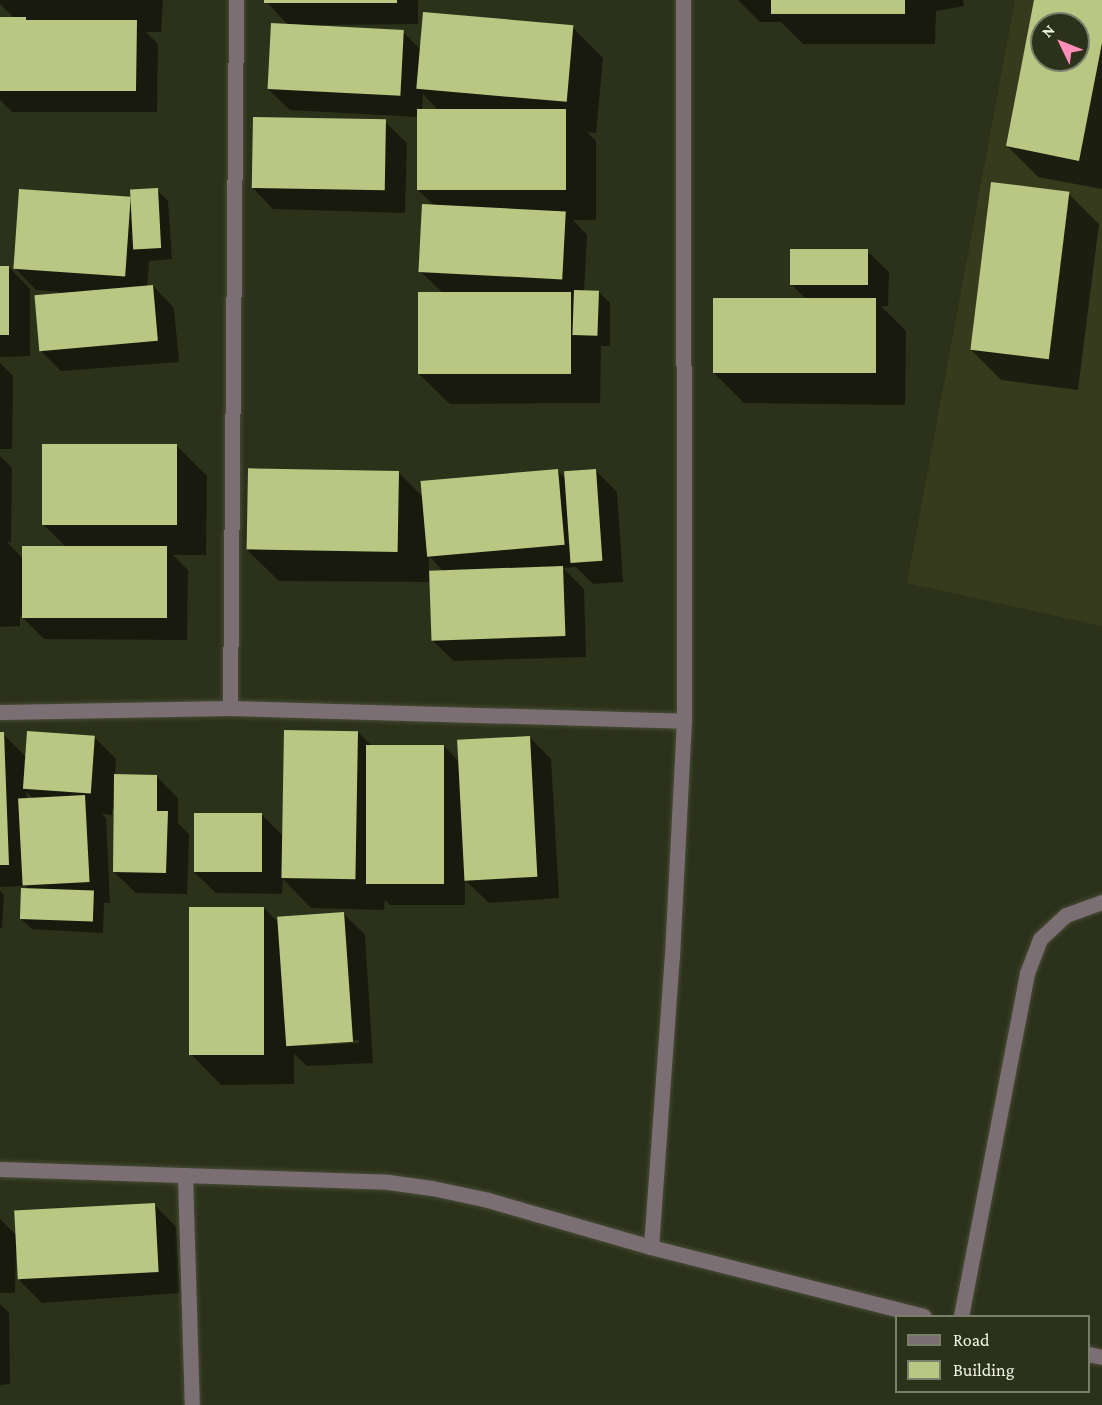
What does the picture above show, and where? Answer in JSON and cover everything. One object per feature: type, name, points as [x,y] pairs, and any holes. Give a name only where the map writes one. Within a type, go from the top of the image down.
[{"type":"street","points":[[230,708],[236,0]]},
{"type":"street","points":[[651,1247],[672,956],[684,721],[683,0]]},
{"type":"street","points":[[0,712],[230,708],[684,721]]},
{"type":"street","points":[[961,1315],[1027,973],[1040,939],[1066,915],[1102,902]]},
{"type":"street","points":[[0,1169],[388,1182],[432,1188],[488,1200],[651,1247],[915,1315]]},
{"type":"street","points":[[185,1175],[192,1405]]},
{"type":"shaded area","points":[[1015,0],[1102,0],[1102,626],[907,583]]},
{"type":"building","points":[[264,0],[397,0],[397,3],[264,3]]},
{"type":"building","points":[[771,0],[905,0],[905,14],[771,14]]},
{"type":"building","points":[[1034,0],[1102,0],[1102,43],[1079,161],[1006,146],[1030,21],[1030,72],[1090,72],[1090,12],[1032,12]]},
{"type":"building","points":[[423,12],[573,25],[567,102],[416,89]]},
{"type":"building","points":[[0,17],[26,17],[26,20],[137,20],[136,91],[0,91]]},
{"type":"building","points":[[271,23],[404,30],[400,96],[268,89]]},
{"type":"building","points":[[417,109],[566,109],[566,190],[417,190]]},
{"type":"building","points":[[253,117],[386,119],[385,190],[252,188]]},
{"type":"building","points":[[991,182],[1069,192],[1049,359],[970,350]]},
{"type":"building","points":[[158,188],[161,248],[133,249],[130,189]]},
{"type":"building","points":[[19,189],[131,197],[125,277],[13,269]]},
{"type":"building","points":[[422,204],[566,212],[562,279],[418,272]]},
{"type":"building","points":[[790,249],[868,249],[868,285],[790,285]]},
{"type":"building","points":[[0,266],[9,266],[9,335],[0,335]]},
{"type":"building","points":[[153,285],[158,341],[39,351],[34,295]]},
{"type":"building","points":[[574,290],[599,291],[597,336],[572,335]]},
{"type":"building","points":[[418,292],[571,292],[571,374],[418,374]]},
{"type":"building","points":[[713,298],[876,298],[876,373],[713,373]]},
{"type":"building","points":[[42,444],[177,444],[177,525],[42,525]]},
{"type":"building","points":[[248,468],[399,471],[398,552],[247,549]]},
{"type":"building","points":[[558,469],[565,545],[427,557],[421,481]]},
{"type":"building","points":[[596,469],[602,561],[570,563],[564,471]]},
{"type":"building","points":[[22,546],[167,546],[167,618],[22,618]]},
{"type":"building","points":[[563,566],[565,636],[432,641],[429,571]]},
{"type":"building","points":[[284,730],[358,731],[355,879],[281,878]]},
{"type":"building","points":[[27,731],[95,736],[91,794],[23,789]]},
{"type":"building","points":[[0,732],[4,732],[9,865],[0,865]]},
{"type":"building","points":[[530,736],[537,877],[464,881],[457,740]]},
{"type":"building","points":[[366,745],[444,745],[444,884],[366,884]]},
{"type":"building","points":[[114,774],[157,775],[157,811],[168,811],[166,873],[113,872]]},
{"type":"building","points":[[85,795],[90,882],[23,885],[18,799]]},
{"type":"building","points":[[194,813],[262,813],[262,872],[194,872]]},
{"type":"building","points":[[21,888],[94,891],[93,922],[20,919]]},
{"type":"building","points":[[189,907],[264,907],[264,1055],[189,1055]]},
{"type":"building","points":[[344,912],[353,1042],[286,1046],[277,917]]},
{"type":"building","points":[[155,1203],[159,1272],[18,1279],[14,1210]]}]
